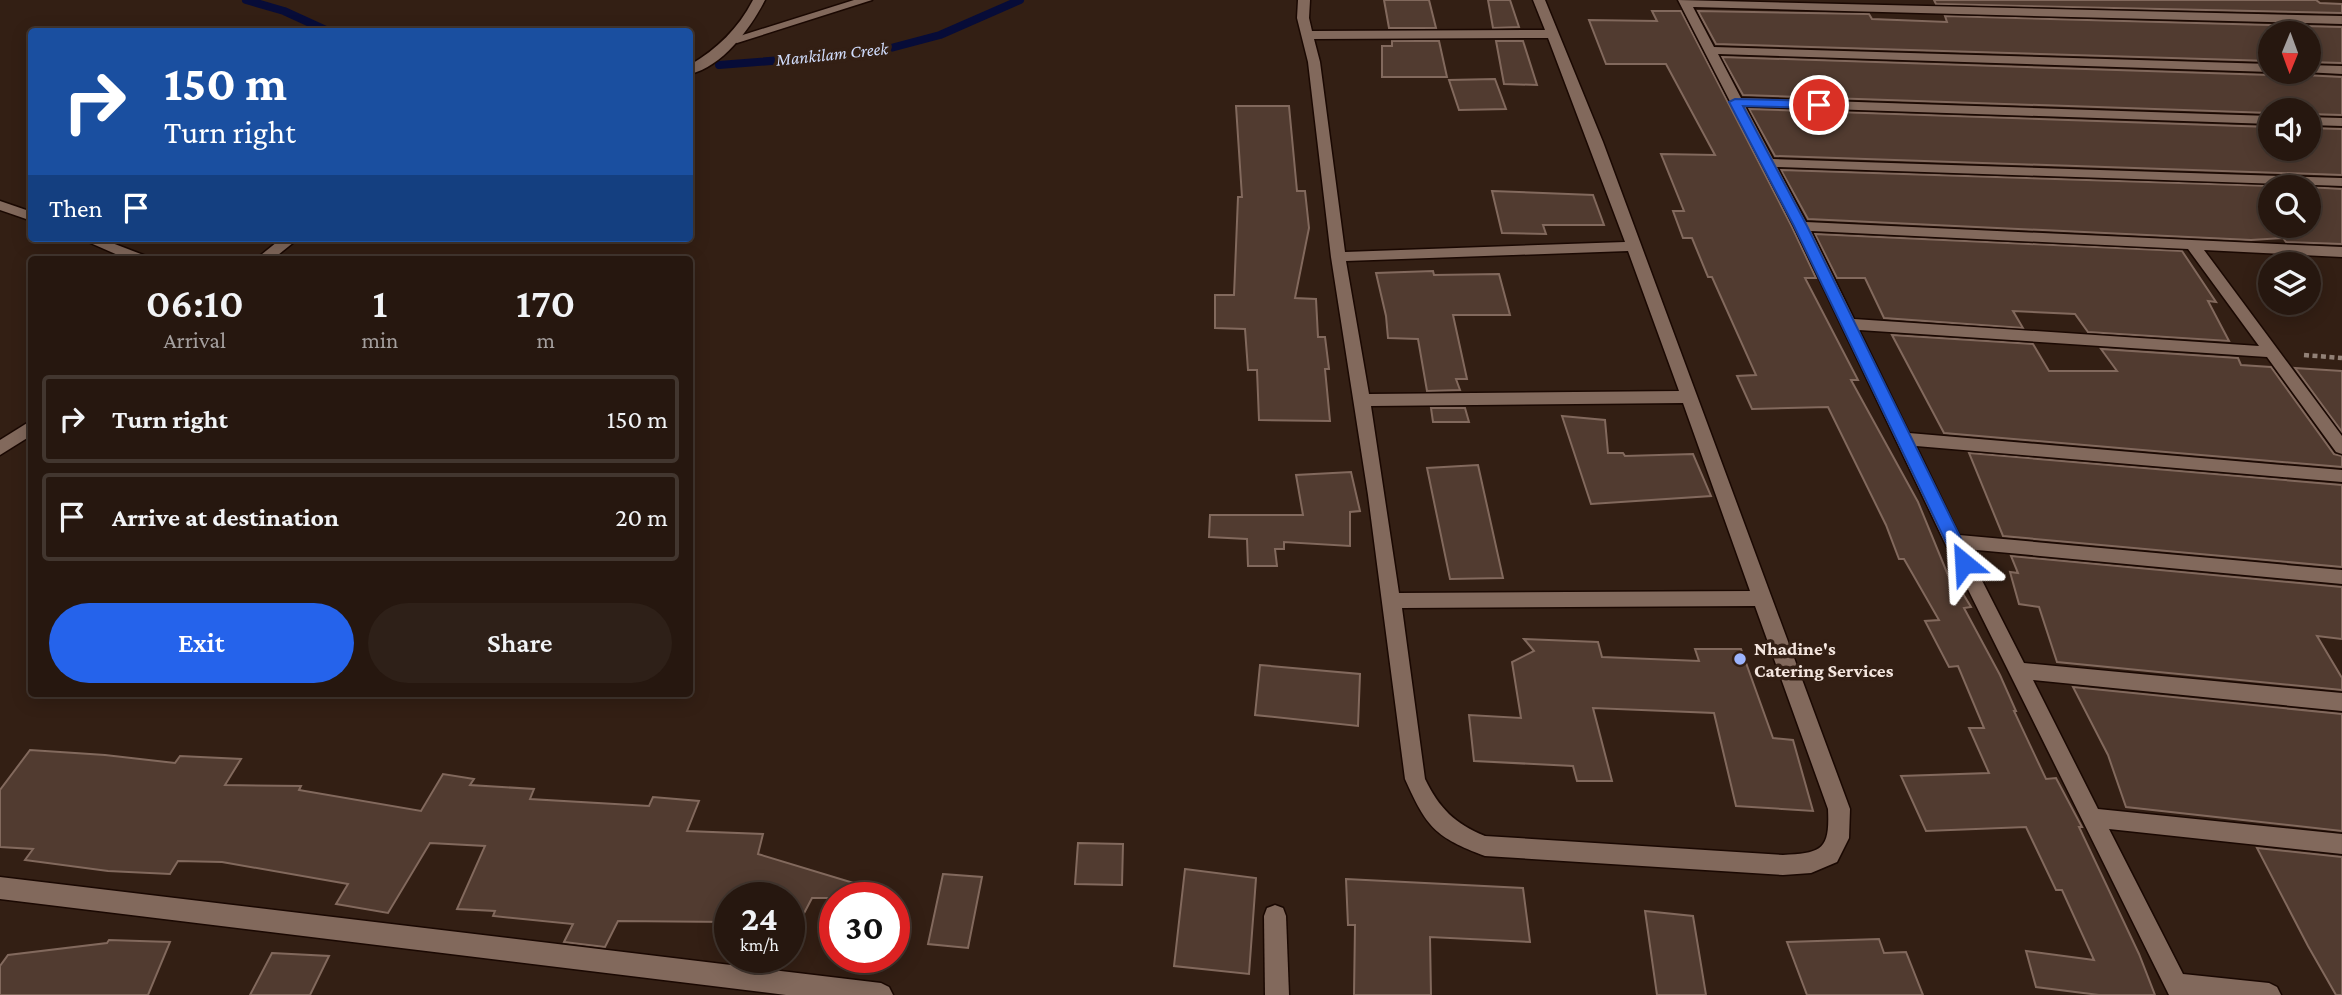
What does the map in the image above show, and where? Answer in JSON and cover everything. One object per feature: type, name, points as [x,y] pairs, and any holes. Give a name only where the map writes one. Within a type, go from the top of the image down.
[{"type":"street","points":[[693,68],[733,40],[749,22],[759,0]]},
{"type":"street","points":[[733,40],[866,0]]},
{"type":"street","points":[[1304,0],[1303,18],[1309,35],[1338,257],[1392,601],[1415,779],[1428,810],[1450,833],[1485,846],[1783,866],[1812,864],[1833,853],[1838,844],[1842,835],[1839,809],[1634,246],[1539,0]]},
{"type":"street","points":[[2269,995],[2179,990],[2021,671],[1953,541],[1801,226],[1685,1],[2342,20]]},
{"type":"street","points":[[1309,35],[1553,34]]},
{"type":"street","points":[[1709,50],[2258,68]]},
{"type":"street","points":[[2321,69],[2342,70]]},
{"type":"street","points":[[1735,102],[2258,120]]},
{"type":"street","points":[[2321,121],[2342,122]]},
{"type":"street","points":[[1768,163],[2342,182]]},
{"type":"street","points":[[0,205],[28,216]]},
{"type":"street","points":[[1801,226],[2194,247],[2342,252]]},
{"type":"street","points":[[96,242],[133,256]]},
{"type":"street","points":[[267,256],[286,242]]},
{"type":"street","points":[[1338,257],[1634,246]]},
{"type":"street","points":[[2194,247],[2342,448]]},
{"type":"street","points":[[1848,324],[2270,352]]},
{"type":"street","points":[[1362,400],[1688,397]]},
{"type":"street","points":[[0,449],[28,429]]},
{"type":"street","points":[[1905,439],[2342,476]]},
{"type":"street","points":[[1953,541],[2342,577]]},
{"type":"street","points":[[1392,601],[1761,598]]},
{"type":"street","points":[[2021,671],[2342,702]]},
{"type":"street","points":[[2094,818],[2342,844]]},
{"type":"street","points":[[0,888],[881,995]]},
{"type":"street","points":[[1275,916],[1277,995]]},
{"type":"building","points":[[1384,0],[1429,0],[1436,28],[1389,28]]},
{"type":"building","points":[[1488,0],[1510,0],[1519,27],[1493,28]]},
{"type":"building","points":[[1934,0],[2316,0],[2320,3],[2342,4],[2342,13],[1936,4]]},
{"type":"building","points":[[1652,11],[1681,11],[1792,227],[1816,278],[1805,278],[1858,380],[1851,380],[1918,502],[1950,580],[1954,579],[1971,607],[1964,608],[2000,675],[2046,779],[2056,778],[2082,827],[2079,827],[2139,954],[2155,995],[2099,995],[2036,987],[2026,951],[2094,960],[2062,890],[2056,890],[2026,827],[1926,831],[1901,776],[1989,773],[1969,728],[1984,728],[1958,666],[1949,667],[1925,621],[1939,620],[1904,559],[1899,559],[1886,525],[1828,407],[1752,409],[1737,376],[1756,375],[1692,238],[1683,238],[1673,211],[1684,211],[1661,154],[1715,155],[1666,64],[1606,64],[1589,20],[1657,21]]},
{"type":"building","points":[[1698,11],[1869,14],[1872,19],[1947,22],[1945,16],[2258,25],[2258,61],[1716,44]]},
{"type":"building","points":[[2321,26],[2342,27],[2342,63],[2321,62]]},
{"type":"building","points":[[1392,41],[1439,41],[1447,77],[1382,77],[1382,46],[1392,46]]},
{"type":"building","points":[[1496,41],[1523,41],[1537,85],[1504,84]]},
{"type":"building","points":[[1722,57],[2258,75],[2258,84],[2321,84],[2321,76],[2342,77],[2342,115],[2321,114],[2321,98],[2258,98],[2258,113],[1743,95]]},
{"type":"building","points":[[1495,79],[1506,109],[1459,110],[1449,80]]},
{"type":"building","points":[[1236,106],[1289,106],[1297,191],[1305,191],[1309,228],[1295,298],[1316,299],[1318,337],[1325,337],[1329,369],[1325,369],[1330,421],[1259,420],[1257,370],[1248,370],[1245,329],[1215,328],[1215,295],[1234,295],[1238,197],[1242,197]]},
{"type":"building","points":[[1749,109],[2258,127],[2258,161],[2321,161],[2321,128],[2342,129],[2342,175],[1775,156]]},
{"type":"building","points":[[1781,170],[2258,186],[2258,238],[2283,238],[2251,240],[1808,219]]},
{"type":"building","points":[[2321,188],[2342,189],[2342,244],[2286,242],[2283,238],[2321,238]]},
{"type":"building","points":[[1492,191],[1593,195],[1604,225],[1543,225],[1546,234],[1502,233]]},
{"type":"building","points":[[1815,234],[2182,251],[2216,302],[2208,301],[2229,341],[2088,332],[2075,314],[2013,311],[2023,328],[1884,318],[1865,278],[1837,278]]},
{"type":"building","points":[[1433,271],[1434,275],[1499,274],[1510,315],[1453,315],[1467,379],[1456,379],[1460,390],[1427,391],[1418,339],[1388,338],[1376,273]]},
{"type":"building","points":[[1892,335],[2033,344],[2049,371],[2117,371],[2101,349],[2238,358],[2241,365],[2271,367],[2334,454],[2342,456],[2342,467],[1944,433]]},
{"type":"building","points":[[2295,368],[2342,371],[2342,432]]},
{"type":"building","points":[[1431,408],[1465,408],[1469,422],[1433,422]]},
{"type":"building","points":[[1562,416],[1605,420],[1608,453],[1623,453],[1625,456],[1693,454],[1711,496],[1591,504]]},
{"type":"building","points":[[1969,453],[2342,485],[2342,567],[2003,536]]},
{"type":"building","points":[[1478,465],[1503,578],[1450,579],[1427,468]]},
{"type":"building","points":[[1351,472],[1360,511],[1350,512],[1350,546],[1284,542],[1284,549],[1275,549],[1277,566],[1248,566],[1247,539],[1209,537],[1210,515],[1303,515],[1296,475]]},
{"type":"building","points":[[2011,556],[2342,587],[2342,639],[2317,636],[2342,678],[2342,690],[2057,662],[2039,607],[2019,604],[2010,572],[2018,573]]},
{"type":"building","points":[[1524,639],[1598,642],[1602,657],[1699,661],[1695,649],[1741,649],[1773,738],[1793,740],[1813,811],[1736,806],[1714,713],[1593,708],[1612,781],[1577,781],[1573,766],[1474,761],[1469,715],[1521,718],[1512,662],[1534,651]]},
{"type":"building","points":[[1260,665],[1360,674],[1358,726],[1255,715]]},
{"type":"building","points":[[2073,687],[2342,714],[2342,831],[2126,807],[2108,755]]},
{"type":"building","points":[[30,750],[175,763],[180,756],[241,759],[225,785],[301,786],[299,790],[421,811],[443,774],[474,779],[470,785],[534,789],[530,799],[649,806],[653,797],[699,801],[687,831],[763,834],[758,854],[850,882],[819,882],[819,898],[812,898],[805,911],[805,882],[714,882],[714,922],[618,921],[605,947],[564,942],[573,924],[493,916],[495,911],[457,909],[485,846],[430,843],[388,913],[336,904],[348,884],[222,862],[178,861],[170,874],[108,871],[25,860],[33,849],[0,847],[0,790]]},
{"type":"building","points":[[1078,843],[1123,844],[1122,885],[1075,884]]},
{"type":"building","points":[[2257,848],[2342,857],[2342,995],[2336,995]]},
{"type":"building","points":[[1185,869],[1256,878],[1249,974],[1174,966]]},
{"type":"building","points":[[943,874],[982,877],[968,948],[928,944]]},
{"type":"building","points":[[1346,879],[1523,888],[1530,942],[1430,937],[1431,995],[1354,995],[1355,925],[1348,925]]},
{"type":"building","points":[[1645,911],[1693,916],[1706,995],[1657,995]]},
{"type":"building","points":[[1879,939],[1884,953],[1906,952],[1923,995],[1807,995],[1787,942]]},
{"type":"building","points":[[109,940],[170,942],[148,995],[0,995],[0,966],[8,955],[107,943]]},
{"type":"building","points":[[272,953],[329,956],[310,995],[250,995]]},
{"type":"waterway","name":"Mankilam Creek","points":[[246,0],[284,11],[321,28]]},
{"type":"waterway","name":"Mankilam Creek","points":[[719,65],[872,53],[940,35],[1020,0]]},
{"type":"place","name":"Nhadine's Catering Services","points":[[1740,659]]},
{"type":"route","points":[[1819,105],[1735,102],[1801,226],[1964,563]]}]
